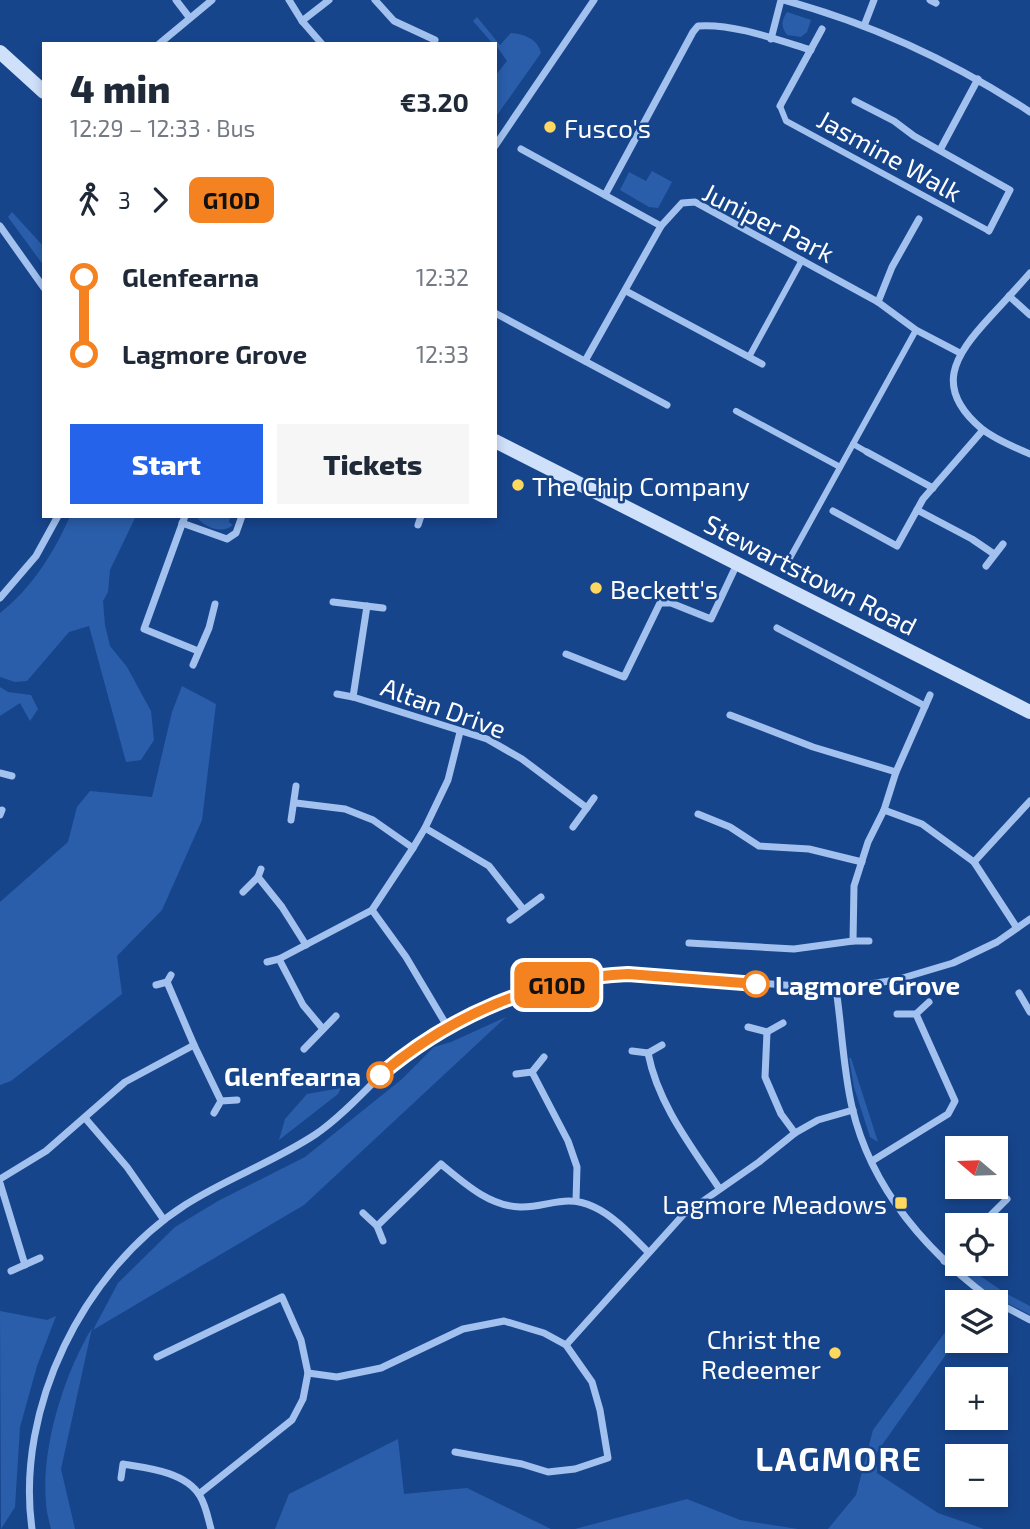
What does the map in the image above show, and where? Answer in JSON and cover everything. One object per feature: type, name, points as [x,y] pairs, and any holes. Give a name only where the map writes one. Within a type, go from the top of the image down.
[{"type":"main road","points":[[0,52],[42,90]]},
{"type":"main road","name":"Stewartstown Road","points":[[497,442],[1030,712]]},
{"type":"street","points":[[176,0],[189,17]]},
{"type":"street","points":[[161,42],[212,0]]},
{"type":"street","points":[[289,0],[302,21],[320,42]]},
{"type":"street","points":[[302,21],[329,0]]},
{"type":"street","points":[[375,0],[394,21],[435,40]]},
{"type":"street","points":[[497,143],[594,0]]},
{"type":"street","points":[[771,39],[783,0],[830,12],[957,67],[1030,112]]},
{"type":"street","points":[[864,26],[874,0]]},
{"type":"street","points":[[605,195],[698,26],[709,25],[811,50]]},
{"type":"street","points":[[780,106],[822,29]]},
{"type":"street","points":[[940,150],[978,79]]},
{"type":"street","points":[[855,101],[1010,190],[989,231]]},
{"type":"street","name":"Jasmine Walk","points":[[780,106],[786,121],[989,231]]},
{"type":"street","points":[[521,149],[661,226]]},
{"type":"street","name":"Juniper Park","points":[[585,361],[661,226],[682,203],[695,202],[878,302],[916,330],[960,353]]},
{"type":"street","points":[[878,302],[892,267],[919,219]]},
{"type":"street","points":[[0,226],[42,285]]},
{"type":"street","points":[[749,357],[803,260]]},
{"type":"street","points":[[1030,273],[969,340],[954,366],[952,381],[959,404],[983,429],[1030,454]]},
{"type":"street","points":[[626,290],[762,364]]},
{"type":"street","points":[[1009,296],[1030,315]]},
{"type":"street","points":[[497,314],[667,404]]},
{"type":"street","points":[[790,558],[916,330]]},
{"type":"street","points":[[736,411],[840,467]]},
{"type":"street","points":[[819,504],[897,546],[933,488],[983,429]]},
{"type":"street","points":[[853,444],[933,488]]},
{"type":"street","points":[[917,510],[972,539],[994,554]]},
{"type":"street","points":[[0,598],[36,556],[57,518]]},
{"type":"street","points":[[141,637],[183,520],[227,539],[236,533],[241,518]]},
{"type":"street","points":[[418,525],[420,518]]},
{"type":"street","points":[[986,566],[1003,544]]},
{"type":"street","points":[[566,654],[624,677],[660,603],[671,603],[710,619],[737,564]]},
{"type":"street","points":[[333,602],[383,608]]},
{"type":"street","points":[[193,665],[209,628],[215,604]]},
{"type":"street","name":"Altan Drive","points":[[353,697],[367,606]]},
{"type":"street","points":[[777,628],[925,706]]},
{"type":"street","points":[[144,629],[198,651]]},
{"type":"street","name":"Altan Drive","points":[[337,694],[487,739],[522,759],[587,808]]},
{"type":"street","points":[[853,941],[854,886],[868,842],[884,810],[896,772],[930,695]]},
{"type":"street","points":[[730,715],[813,747],[896,772]]},
{"type":"street","points":[[267,962],[279,959],[372,910],[425,828],[448,780],[460,732]]},
{"type":"street","points":[[0,773],[12,776]]},
{"type":"street","points":[[291,820],[296,803],[296,786]]},
{"type":"street","points":[[573,827],[594,798]]},
{"type":"street","points":[[974,862],[1030,801]]},
{"type":"street","points":[[296,803],[345,809],[373,820],[414,848]]},
{"type":"street","points":[[884,810],[922,824],[974,862],[1017,928]]},
{"type":"street","points":[[698,814],[730,827],[759,846],[809,849],[862,862]]},
{"type":"street","points":[[425,828],[489,866],[523,909]]},
{"type":"street","points":[[243,892],[259,873],[306,945]]},
{"type":"street","points":[[510,920],[541,897]]},
{"type":"street","points":[[372,910],[406,957],[447,1026]]},
{"type":"street","points":[[33,1529],[30,1482],[37,1426],[60,1355],[78,1317],[93,1294],[131,1250],[164,1220],[213,1189],[317,1133],[405,1054],[447,1026],[496,1003],[526,993],[612,975],[644,974],[836,989],[896,980],[953,963],[997,942],[1030,919]]},
{"type":"street","points":[[689,943],[794,949],[869,941]]},
{"type":"street","points":[[279,959],[303,1004],[323,1029]]},
{"type":"street","points":[[156,985],[169,979],[194,1045],[221,1101]]},
{"type":"street","points":[[836,989],[846,1079],[853,1110],[872,1161],[898,1209],[944,1261],[979,1290]]},
{"type":"street","points":[[1019,993],[1029,1007]]},
{"type":"street","points":[[897,1014],[916,1014],[929,1002]]},
{"type":"street","points":[[872,1161],[948,1114],[955,1101],[916,1014]]},
{"type":"street","points":[[304,1049],[336,1016]]},
{"type":"street","points":[[748,1027],[767,1032],[783,1023]]},
{"type":"street","points":[[767,1032],[765,1077],[780,1114],[795,1133]]},
{"type":"street","points":[[25,1265],[0,1181],[47,1151],[125,1082],[194,1045]]},
{"type":"street","points":[[632,1051],[649,1053],[662,1045]]},
{"type":"street","points":[[649,1053],[652,1072],[675,1122],[719,1188]]},
{"type":"street","points":[[516,1074],[532,1072],[544,1057]]},
{"type":"street","points":[[532,1072],[568,1141],[578,1167],[576,1201]]},
{"type":"street","points":[[221,1101],[237,1100]]},
{"type":"street","points":[[214,1113],[221,1101]]},
{"type":"street","points":[[566,1345],[683,1215],[759,1162],[795,1133],[818,1120],[853,1110]]},
{"type":"street","points":[[85,1118],[127,1167],[164,1220]]},
{"type":"street","points":[[377,1226],[441,1164],[470,1188],[504,1206],[523,1208],[552,1201],[576,1201],[595,1207],[623,1228],[648,1252]]},
{"type":"street","points":[[993,1213],[1007,1199]]},
{"type":"street","points":[[363,1213],[377,1226],[383,1241]]},
{"type":"street","points":[[11,1271],[40,1258]]},
{"type":"street","points":[[157,1356],[282,1297],[301,1340],[308,1373],[303,1399],[292,1420],[199,1494]]},
{"type":"street","points":[[1008,1308],[1030,1320]]},
{"type":"street","points":[[308,1373],[337,1377],[381,1368],[463,1329],[504,1321],[544,1333],[566,1345],[592,1382],[608,1458],[575,1469],[548,1472],[522,1464],[455,1452]]},
{"type":"street","points":[[121,1478],[123,1464],[154,1469],[182,1480],[199,1494],[211,1529]]},
{"type":"shaded area","points":[[787,12],[811,20],[807,32],[801,37],[787,35],[785,32],[782,24]]},
{"type":"shaded area","points":[[477,17],[500,45],[511,33],[534,41],[541,53],[497,115],[497,74],[507,61],[497,47],[497,42],[491,42],[473,21]]},
{"type":"shaded area","points":[[652,171],[672,182],[658,208],[649,207],[620,190],[629,172],[646,181]]},
{"type":"shaded area","points":[[12,212],[42,245],[42,263],[8,217]]},
{"type":"shaded area","points":[[69,518],[135,518],[110,570],[108,592],[103,601],[110,646],[127,667],[151,711],[154,740],[141,760],[126,762],[89,626],[69,632],[27,681],[15,682],[0,677],[0,613],[22,593],[57,543]]},
{"type":"shaded area","points":[[198,518],[230,518],[229,522],[233,525],[218,529]]},
{"type":"shaded area","points":[[182,686],[216,704],[202,820],[162,910],[117,956],[122,994],[11,1081],[0,1085],[0,902],[68,842],[77,807],[90,791],[152,797],[172,712]]},
{"type":"shaded area","points":[[0,687],[8,692],[31,695],[38,709],[30,721],[20,703],[0,716]]},
{"type":"shaded area","points":[[506,1017],[304,1205],[93,1330],[118,1283],[175,1227],[218,1201],[305,1157],[402,1079],[434,1047]]},
{"type":"shaded area","points":[[849,1058],[878,1142],[870,1137],[854,1087]]},
{"type":"shaded area","points":[[341,1088],[338,1094],[279,1140],[285,1119],[307,1094]]},
{"type":"shaded area","points":[[967,1276],[980,1276],[1001,1290],[986,1290]]},
{"type":"shaded area","points":[[1008,1295],[1030,1306],[1030,1315],[1008,1303]]},
{"type":"shaded area","points":[[0,1311],[47,1320],[56,1316],[37,1366],[20,1427],[15,1507],[1,1529]]},
{"type":"shaded area","points":[[92,1328],[61,1469],[75,1529],[51,1529],[46,1509],[45,1481],[51,1435],[72,1367]]},
{"type":"shaded area","points":[[945,1332],[947,1353],[877,1452],[877,1473],[938,1513],[984,1529],[828,1529],[856,1495],[873,1430]]},
{"type":"shaded area","points":[[398,1439],[404,1494],[467,1488],[551,1529],[275,1529],[289,1494]]},
{"type":"shaded area","points":[[687,1499],[740,1520],[798,1529],[575,1529]]},
{"type":"bus line","name":"G10D","points":[[380,1075],[405,1054],[447,1026],[496,1003],[548,987],[628,974],[756,984]]},
{"type":"place","name":"Fusco's","points":[[550,127]]},
{"type":"place","name":"The Chip Company","points":[[518,485]]},
{"type":"place","name":"Beckett's","points":[[596,588]]},
{"type":"place","name":"Lagmore Grove","points":[[756,984]]},
{"type":"place","name":"Glenfearna","points":[[380,1075]]},
{"type":"place","name":"Lagmore Meadows","points":[[901,1203]]},
{"type":"place","name":"Christ the Redeemer","points":[[835,1353]]},
{"type":"district","name":"LAGMORE","points":[[839,1458]]}]
